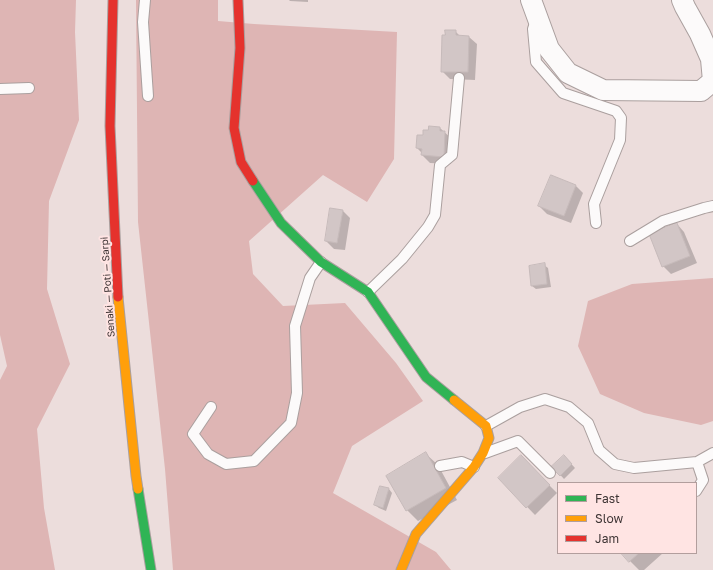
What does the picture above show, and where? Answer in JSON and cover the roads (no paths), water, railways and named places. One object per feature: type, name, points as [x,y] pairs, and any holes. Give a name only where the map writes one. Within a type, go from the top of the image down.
[{"type":"main road","name":"Senaki — Poti — Sarpi","points":[[113,0],[110,126],[117,286],[136,476],[151,570]]},
{"type":"main road","points":[[238,0],[240,48],[234,128],[241,162],[281,224],[321,262],[368,292],[426,377],[486,426],[489,438],[483,453],[474,467],[416,534],[401,570]]},
{"type":"street","points":[[534,8],[549,49],[568,73],[603,90],[701,91],[713,80],[711,59],[700,34],[684,7],[682,0]]},
{"type":"lane","points":[[145,0],[143,22],[148,96]]},
{"type":"lane","points":[[534,8],[532,29],[536,62],[563,94],[616,111],[621,118],[620,140],[594,204],[596,223]]},
{"type":"lane","points":[[368,292],[402,259],[428,227],[435,215],[440,165],[452,156],[459,78]]},
{"type":"lane","points":[[0,89],[30,88]]},
{"type":"lane","points":[[630,241],[663,221],[713,206]]},
{"type":"lane","points":[[211,407],[193,434],[208,454],[226,464],[254,461],[291,423],[298,393],[294,326],[310,278],[321,262]]},
{"type":"lane","points":[[486,426],[520,407],[545,399],[569,407],[588,422],[600,450],[615,464],[634,468],[697,462],[713,453]]},
{"type":"lane","points":[[483,453],[518,441],[550,473]]},
{"type":"lane","points":[[440,466],[462,462],[474,467]]},
{"type":"lane","points":[[697,462],[703,480],[697,489]]}]
